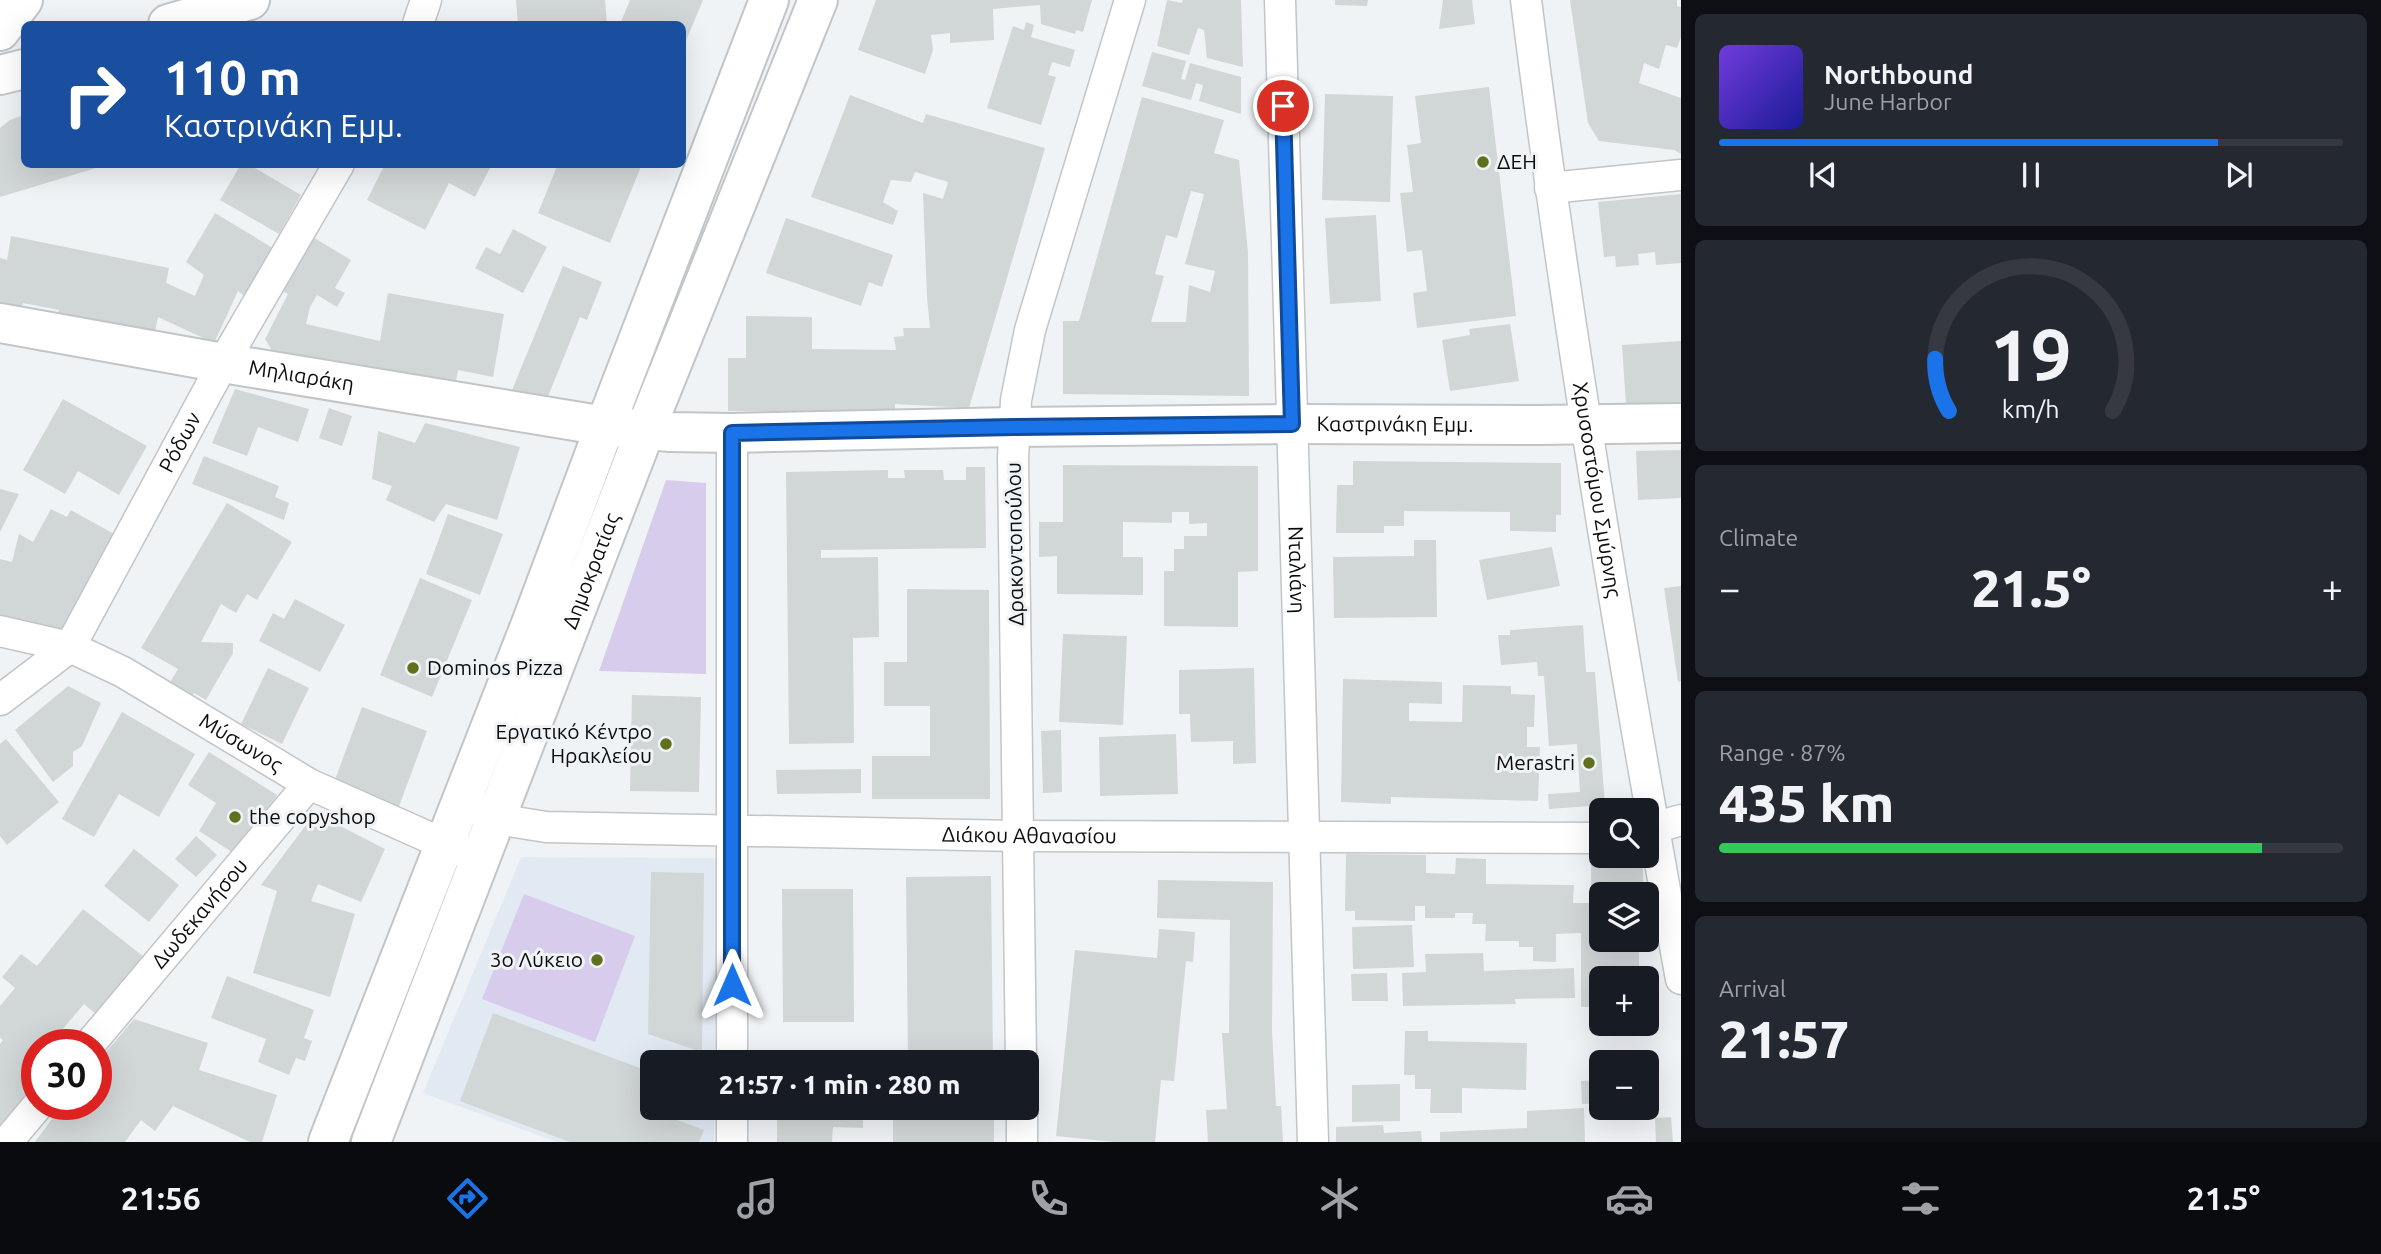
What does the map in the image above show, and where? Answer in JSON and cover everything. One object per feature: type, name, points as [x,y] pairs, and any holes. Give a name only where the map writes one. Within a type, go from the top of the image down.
[{"type":"main road","points":[[0,31],[23,0]]},
{"type":"main road","points":[[178,21],[250,0]]},
{"type":"main road","name":"Δημοκρατίας","points":[[328,1142],[532,621],[769,0]]},
{"type":"main road","name":"Δημοκρατίας","points":[[371,1142],[645,431],[818,0]]},
{"type":"main road","points":[[0,75],[21,70]]},
{"type":"main road","name":"Μηλιαράκη","points":[[0,323],[223,363],[645,431]]},
{"type":"main road","name":"Καστρινάκη Εμμ.","points":[[645,431],[732,433],[1292,424],[1681,423]]},
{"type":"street","points":[[419,21],[426,0]]},
{"type":"street","name":"Δρακοντοπούλου","points":[[1021,1050],[1014,427],[1030,330],[1130,0]]},
{"type":"street","name":"Νταλιάνη","points":[[1280,0],[1313,1142]]},
{"type":"street","name":"Χρυσοστόμου Σμύρνης","points":[[1526,0],[1550,188],[1588,425],[1660,826],[1681,979]]},
{"type":"street","name":"Ρόδων","points":[[0,701],[70,647],[223,363],[337,168]]},
{"type":"street","points":[[1550,188],[1681,175]]},
{"type":"street","points":[[732,433],[732,1050]]},
{"type":"street","name":"Μύσωνος","points":[[0,631],[70,647],[123,672],[309,783],[444,845],[481,857]]},
{"type":"street","name":"Δωδεκανήσου","points":[[102,1029],[309,783]]},
{"type":"street","name":"Διάκου Αθανασίου","points":[[461,803],[497,816],[547,827],[1018,836],[1589,838]]},
{"type":"street","points":[[7,1142],[26,1120]]},
{"type":"street","points":[[732,1120],[732,1142]]},
{"type":"street","points":[[1022,1120],[1022,1142]]},
{"type":"shaded area","points":[[666,480],[706,483],[706,674],[599,671]]},
{"type":"shaded area","name":"3ο Λύκειο","points":[[521,857],[717,858],[715,1050],[640,1050],[640,1120],[714,1120],[714,1142],[557,1142],[423,1093]]},
{"type":"shaded area","points":[[524,894],[635,936],[595,1042],[482,999]]},
{"type":"building","points":[[516,0],[605,0],[607,21],[518,21]]},
{"type":"building","points":[[630,0],[703,0],[686,41],[686,21],[621,21]]},
{"type":"building","points":[[876,0],[1092,0],[1083,32],[1076,30],[1075,34],[1041,24],[1040,5],[993,9],[994,40],[950,43],[950,33],[931,35],[933,50],[925,74],[858,50]]},
{"type":"building","points":[[1167,0],[1182,3],[1183,0],[1241,0],[1243,67],[1207,58],[1204,30],[1198,28],[1189,55],[1157,46]]},
{"type":"building","points":[[1335,0],[1368,0],[1367,6],[1335,5]]},
{"type":"building","points":[[1443,0],[1472,0],[1475,24],[1439,29]]},
{"type":"building","points":[[1570,0],[1677,0],[1677,6],[1681,7],[1681,37],[1677,48],[1666,45],[1659,69],[1644,63],[1639,83],[1681,98],[1681,154],[1674,150],[1599,141],[1588,123]]},
{"type":"building","points":[[1026,22],[1034,25],[1031,37],[1075,50],[1070,67],[1052,62],[1048,75],[1056,77],[1041,125],[987,108],[1013,26],[1024,30]]},
{"type":"building","points":[[1152,52],[1186,61],[1181,79],[1185,80],[1190,63],[1241,77],[1241,114],[1199,101],[1203,85],[1196,83],[1191,100],[1142,86]]},
{"type":"building","points":[[1489,87],[1516,316],[1417,328],[1413,293],[1427,291],[1422,250],[1407,252],[1400,193],[1413,192],[1407,145],[1421,143],[1415,96]]},
{"type":"building","points":[[1325,94],[1393,96],[1390,202],[1322,200]]},
{"type":"building","points":[[850,95],[923,123],[926,114],[1045,148],[969,408],[895,404],[895,413],[728,411],[728,358],[746,358],[746,316],[812,317],[812,349],[896,350],[894,337],[904,336],[903,328],[930,328],[923,193],[943,199],[948,182],[915,172],[911,182],[891,180],[883,202],[898,211],[893,225],[811,197]]},
{"type":"building","points":[[1142,97],[1224,120],[1214,153],[1239,160],[1248,252],[1249,396],[1063,394],[1063,321],[1079,321]],"holes":[[[1191,191],[1204,194],[1185,264],[1215,271],[1210,292],[1189,285],[1186,322],[1151,322],[1164,276],[1155,274],[1166,235],[1177,238]]]},
{"type":"building","points":[[21,116],[21,168],[96,168],[0,197],[0,128]]},
{"type":"building","points":[[239,168],[255,168],[301,195],[279,234],[220,200]]},
{"type":"building","points":[[383,168],[490,168],[475,197],[449,183],[425,230],[367,200]]},
{"type":"building","points":[[556,168],[640,168],[610,243],[538,213]]},
{"type":"building","points":[[1681,194],[1681,263],[1656,265],[1655,252],[1638,254],[1639,265],[1616,267],[1615,256],[1604,257],[1598,202]]},
{"type":"building","points":[[215,213],[276,250],[247,298],[238,291],[214,343],[158,317],[153,342],[56,322],[59,310],[23,303],[20,315],[0,311],[0,258],[7,260],[11,236],[169,268],[166,283],[195,296],[204,275],[186,262]]},
{"type":"building","points":[[1376,215],[1381,301],[1330,304],[1325,218]]},
{"type":"building","points":[[786,218],[893,255],[882,287],[869,282],[861,306],[766,273]]},
{"type":"building","points":[[513,229],[547,247],[523,293],[475,268],[486,247],[500,254]]},
{"type":"building","points":[[311,236],[351,260],[335,288],[345,293],[337,307],[317,295],[310,307],[306,324],[380,341],[388,293],[504,314],[493,377],[458,370],[455,387],[277,359],[265,339],[288,294],[280,290]]},
{"type":"building","points":[[563,266],[602,282],[587,320],[580,317],[543,409],[510,395]]},
{"type":"building","points":[[1510,324],[1519,381],[1450,391],[1442,340],[1470,335],[1469,329]]},
{"type":"building","points":[[1681,341],[1681,402],[1626,405],[1622,345]]},
{"type":"building","points":[[235,389],[309,409],[298,442],[258,427],[247,456],[212,443]]},
{"type":"building","points":[[63,399],[147,446],[119,495],[78,471],[65,494],[23,470]]},
{"type":"building","points":[[329,408],[352,416],[342,446],[319,438]]},
{"type":"building","points":[[425,423],[520,447],[497,520],[446,504],[434,522],[386,500],[392,486],[372,479],[378,431],[415,443]]},
{"type":"building","points":[[1681,450],[1681,498],[1638,500],[1636,451]]},
{"type":"building","points":[[204,456],[279,486],[275,497],[289,503],[284,520],[192,484]]},
{"type":"building","points":[[1353,461],[1561,463],[1561,515],[1556,515],[1556,532],[1510,531],[1510,512],[1404,511],[1404,526],[1384,526],[1384,533],[1336,533],[1337,485],[1353,485]]},
{"type":"building","points":[[1063,465],[1258,466],[1258,571],[1238,572],[1238,627],[1164,626],[1164,571],[1174,571],[1174,549],[1184,549],[1184,536],[1207,536],[1207,523],[1189,524],[1189,512],[1172,512],[1172,523],[1123,522],[1123,557],[1143,557],[1143,595],[1057,594],[1057,556],[1039,557],[1039,522],[1063,522]]},
{"type":"building","points":[[966,467],[985,467],[986,548],[821,550],[821,558],[878,557],[879,637],[853,638],[854,743],[789,744],[786,472],[888,470],[888,478],[905,478],[904,470],[943,470],[944,480],[966,480]]},
{"type":"building","points":[[0,489],[19,494],[0,532]]},
{"type":"building","points":[[227,503],[292,542],[257,600],[247,594],[236,613],[221,604],[201,642],[233,643],[233,653],[206,700],[194,693],[190,699],[168,686],[178,669],[141,648]]},
{"type":"building","points":[[51,509],[67,517],[71,510],[114,534],[63,635],[0,621],[0,559],[12,562],[19,534],[33,542]]},
{"type":"building","points":[[448,514],[503,534],[480,595],[426,574]]},
{"type":"building","points":[[1414,540],[1436,540],[1437,617],[1334,618],[1333,557],[1414,556]]},
{"type":"building","points":[[1552,547],[1560,586],[1487,600],[1479,560]]},
{"type":"building","points":[[420,578],[472,600],[432,697],[380,675]]},
{"type":"building","points":[[1681,586],[1681,681],[1678,682],[1664,588]]},
{"type":"building","points":[[907,589],[989,590],[990,799],[872,799],[872,756],[930,756],[930,706],[884,706],[884,662],[907,662]]},
{"type":"building","points":[[295,599],[345,625],[320,672],[259,641],[273,613],[284,619]]},
{"type":"building","points":[[1583,625],[1586,672],[1595,672],[1604,798],[1589,798],[1589,806],[1549,809],[1548,794],[1580,792],[1577,744],[1549,746],[1544,676],[1538,676],[1537,662],[1501,665],[1498,635],[1510,635],[1510,630]]},
{"type":"building","points":[[1063,634],[1127,636],[1123,725],[1059,722]]},
{"type":"building","points":[[268,668],[309,688],[282,744],[241,724]]},
{"type":"building","points":[[1254,668],[1256,763],[1233,764],[1233,741],[1191,742],[1190,714],[1179,714],[1179,670]]},
{"type":"building","points":[[1343,679],[1442,682],[1442,704],[1409,703],[1409,721],[1462,722],[1463,685],[1511,686],[1511,694],[1535,695],[1534,727],[1527,727],[1527,747],[1540,747],[1538,801],[1391,797],[1391,804],[1341,802]]},
{"type":"building","points":[[68,686],[101,703],[82,746],[73,752],[73,766],[53,782],[15,730]]},
{"type":"building","name":"Εργατικό Κέντρο Ηρακλείου","points":[[632,695],[701,697],[699,792],[630,791]]},
{"type":"building","points":[[362,707],[427,731],[398,809],[333,785]]},
{"type":"building","points":[[122,712],[195,754],[159,817],[119,794],[94,837],[62,819]]},
{"type":"building","points":[[1061,730],[1062,792],[1043,793],[1041,731]]},
{"type":"building","points":[[1176,734],[1178,794],[1100,796],[1099,737]]},
{"type":"building","points":[[6,739],[59,802],[7,845],[0,836],[0,744]]},
{"type":"building","name":"the copyshop","points":[[209,752],[277,795],[238,856],[199,831],[216,803],[188,785]]},
{"type":"building","points":[[861,769],[861,793],[777,794],[776,770]]},
{"type":"building","points":[[315,813],[385,849],[361,902],[318,884],[311,901],[355,914],[330,997],[253,973],[277,891],[261,885]]},
{"type":"building","points":[[196,836],[217,855],[196,877],[175,859]]},
{"type":"building","points":[[134,849],[179,885],[149,922],[104,886]]},
{"type":"building","points":[[1346,854],[1426,855],[1426,873],[1455,874],[1456,858],[1486,859],[1486,884],[1574,885],[1573,903],[1589,903],[1589,952],[1639,952],[1639,966],[1589,966],[1589,1007],[1581,1007],[1581,933],[1556,934],[1556,962],[1533,961],[1533,947],[1519,947],[1519,941],[1485,941],[1486,924],[1472,924],[1473,913],[1455,913],[1455,918],[1425,918],[1425,906],[1415,906],[1415,921],[1355,920],[1355,911],[1345,911]]},
{"type":"building","points":[[1591,868],[1643,868],[1643,882],[1591,882]]},
{"type":"building","points":[[651,872],[704,873],[702,1050],[648,1034]]},
{"type":"building","points":[[991,876],[993,1050],[908,1050],[906,877]]},
{"type":"building","points":[[1158,880],[1273,882],[1272,1031],[1276,1106],[1281,1106],[1283,1142],[1208,1142],[1206,1110],[1227,1109],[1222,1033],[1229,1033],[1230,920],[1157,918]]},
{"type":"building","points":[[782,889],[853,889],[854,1022],[783,1022]]},
{"type":"building","points":[[83,909],[144,957],[97,1015],[84,1004],[63,1029],[21,1029],[21,1106],[0,1132],[0,1044],[3,1040],[0,1038],[0,1006],[15,988],[2,977],[21,954],[37,966]]},
{"type":"building","points":[[1412,925],[1414,967],[1353,969],[1352,927]]},
{"type":"building","points":[[1159,929],[1195,932],[1193,962],[1186,961],[1174,1081],[1161,1080],[1155,1142],[1114,1142],[1056,1136],[1075,950],[1157,958]]},
{"type":"building","points":[[1483,953],[1484,971],[1574,968],[1575,998],[1515,999],[1516,1004],[1403,1006],[1402,973],[1426,972],[1425,954]]},
{"type":"building","points":[[1387,973],[1388,1001],[1352,1001],[1351,974]]},
{"type":"building","points":[[227,976],[314,1010],[304,1038],[312,1041],[305,1061],[296,1058],[289,1075],[258,1062],[266,1039],[211,1018]]},
{"type":"building","points":[[493,1013],[640,1068],[640,1120],[677,1120],[704,1130],[699,1142],[570,1142],[460,1101]]},
{"type":"building","points":[[134,1019],[208,1043],[199,1070],[277,1095],[262,1142],[250,1142],[173,1106],[155,1131],[141,1120],[125,1142],[35,1142],[51,1120],[112,1120],[112,1045]]},
{"type":"building","points":[[1405,1031],[1428,1031],[1428,1041],[1527,1043],[1526,1090],[1462,1088],[1462,1113],[1430,1113],[1431,1089],[1415,1089],[1415,1075],[1404,1075]]},
{"type":"building","points":[[1581,1081],[1589,1081],[1589,1104],[1582,1104]]},
{"type":"building","points":[[1400,1084],[1400,1121],[1352,1122],[1352,1085]]},
{"type":"building","points":[[1584,1108],[1585,1142],[1440,1142],[1440,1132],[1527,1128],[1527,1111]]},
{"type":"building","points":[[1671,1117],[1673,1142],[1656,1142],[1655,1120]]},
{"type":"building","points":[[777,1120],[863,1120],[863,1128],[833,1127],[832,1142],[777,1142]]},
{"type":"building","points":[[893,1120],[994,1120],[994,1142],[893,1142]]},
{"type":"building","points":[[1383,1125],[1384,1133],[1421,1131],[1422,1142],[1336,1142],[1336,1127]]},
{"type":"place","name":"ΔΕΗ","points":[[1483,162]]},
{"type":"place","name":"Dominos Pizza","points":[[413,668]]},
{"type":"place","name":"Εργατικό Κέντρο Ηρακλείου","points":[[666,744]]},
{"type":"place","name":"Merastri","points":[[1589,763]]},
{"type":"place","name":"the copyshop","points":[[235,817]]},
{"type":"place","name":"3ο Λύκειο","points":[[597,960]]},
{"type":"route","points":[[732,985],[732,433],[1292,424],[1283,106]]}]
